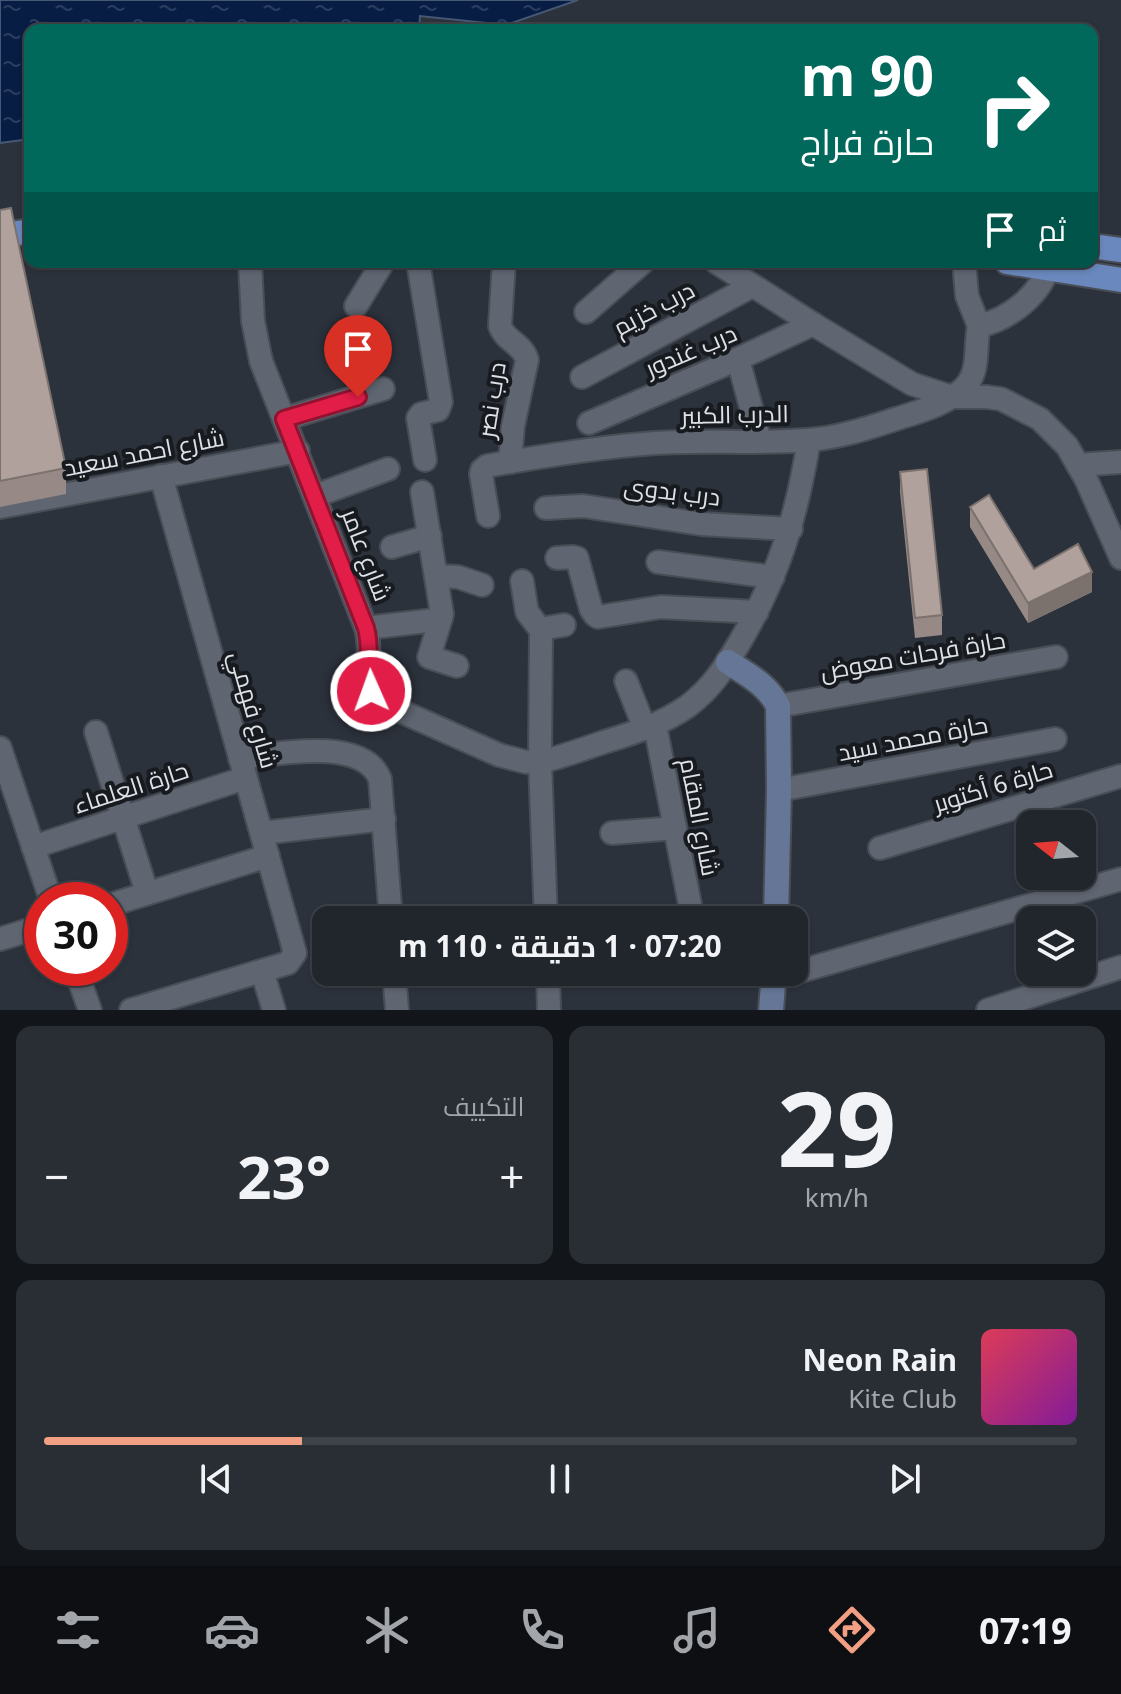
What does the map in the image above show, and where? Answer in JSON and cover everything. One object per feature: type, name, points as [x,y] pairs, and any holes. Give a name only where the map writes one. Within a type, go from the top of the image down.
[{"type":"main road","points":[[0,221],[24,217]]},
{"type":"main road","points":[[0,236],[24,232]]},
{"type":"main road","points":[[1098,247],[1121,250]]},
{"type":"main road","points":[[1063,268],[1121,280]]},
{"type":"street","name":"شارع عامر","points":[[250,268],[253,321],[267,380],[298,451],[366,628],[370,645],[369,683],[375,697],[380,702],[499,755],[540,762]]},
{"type":"street","points":[[356,306],[379,268]]},
{"type":"street","points":[[419,268],[441,402],[438,410],[421,414],[418,418],[425,460]]},
{"type":"street","name":"درب نصر","points":[[504,268],[500,326],[503,335],[521,348],[527,360],[513,426],[510,462]]},
{"type":"street","points":[[586,312],[636,268]]},
{"type":"street","points":[[725,268],[912,384],[952,397],[1001,399],[1040,419],[1067,446],[1111,510],[1121,558]]},
{"type":"street","points":[[965,268],[967,296],[979,326],[1003,318],[1025,303],[1042,282],[1048,268]]},
{"type":"street","name":"درب خزيم","points":[[582,377],[752,286]]},
{"type":"street","name":"درب غندور","points":[[589,423],[813,324]]},
{"type":"street","name":"الدرب الكبير","points":[[488,516],[482,470],[487,466],[652,443],[834,437],[922,411],[962,391],[974,373],[979,326]]},
{"type":"street","points":[[738,359],[760,441]]},
{"type":"street","points":[[284,419],[383,389]]},
{"type":"street","points":[[540,762],[650,727],[680,711],[718,678],[757,612],[773,577],[791,529],[809,440]]},
{"type":"street","name":"شارع احمد سعيد","points":[[0,507],[298,451]]},
{"type":"street","points":[[1078,465],[1121,462]]},
{"type":"street","points":[[315,496],[388,469]]},
{"type":"street","name":"شارع فهمي","points":[[161,476],[294,949],[294,957],[288,963],[262,971]]},
{"type":"street","points":[[422,492],[443,611],[429,657],[457,666]]},
{"type":"street","name":"درب بدوى","points":[[546,508],[589,507],[701,524],[791,529]]},
{"type":"street","points":[[392,547],[430,536]]},
{"type":"street","points":[[557,558],[577,558],[591,609],[598,617],[661,607],[757,612]]},
{"type":"street","points":[[658,562],[773,577]]},
{"type":"street","points":[[437,576],[458,577],[482,585]]},
{"type":"street","points":[[522,581],[517,606],[527,612],[540,629],[540,762],[545,906]]},
{"type":"street","points":[[366,628],[441,618]]},
{"type":"street","points":[[540,629],[564,625]]},
{"type":"street","name":"حارة فرحات معوض","points":[[778,706],[1056,657]]},
{"type":"street","points":[[728,662],[767,688],[778,706],[776,906]]},
{"type":"street","name":"شارع المقام","points":[[626,681],[650,727],[690,906]]},
{"type":"street","points":[[96,732],[147,893]]},
{"type":"street","name":"حارة محمد سيد","points":[[779,790],[1055,739]]},
{"type":"street","points":[[0,748],[45,882]]},
{"type":"street","name":"حارة العلماء","points":[[33,847],[123,818],[243,768],[318,750],[365,760],[377,771],[390,906]]},
{"type":"street","name":"حارة 6 أكتوبر","points":[[880,848],[1121,776]]},
{"type":"street","points":[[262,833],[384,819]]},
{"type":"street","points":[[612,833],[675,828]]},
{"type":"street","points":[[128,899],[268,856]]},
{"type":"street","points":[[808,966],[1121,879]]},
{"type":"street","points":[[0,939],[24,932]]},
{"type":"street","points":[[988,1010],[1121,967]]},
{"type":"street","points":[[131,1010],[262,971],[274,1010]]},
{"type":"street","points":[[81,986],[90,1010]]},
{"type":"street","points":[[395,986],[397,1010]]},
{"type":"street","points":[[548,986],[549,1010]]},
{"type":"street","points":[[771,1010],[773,986]]},
{"type":"water","points":[[0,0],[578,0],[509,24],[420,16],[419,24],[24,24],[24,140],[0,143]]},
{"type":"building","points":[[11,208],[66,468],[0,481],[0,210]]},
{"type":"building","points":[[927,469],[942,615],[915,618],[900,472]]},
{"type":"building","points":[[989,495],[1034,569],[1078,544],[1092,572],[1028,603],[970,507]]},
{"type":"route","points":[[358,397],[284,419],[369,636],[371,691]]}]
